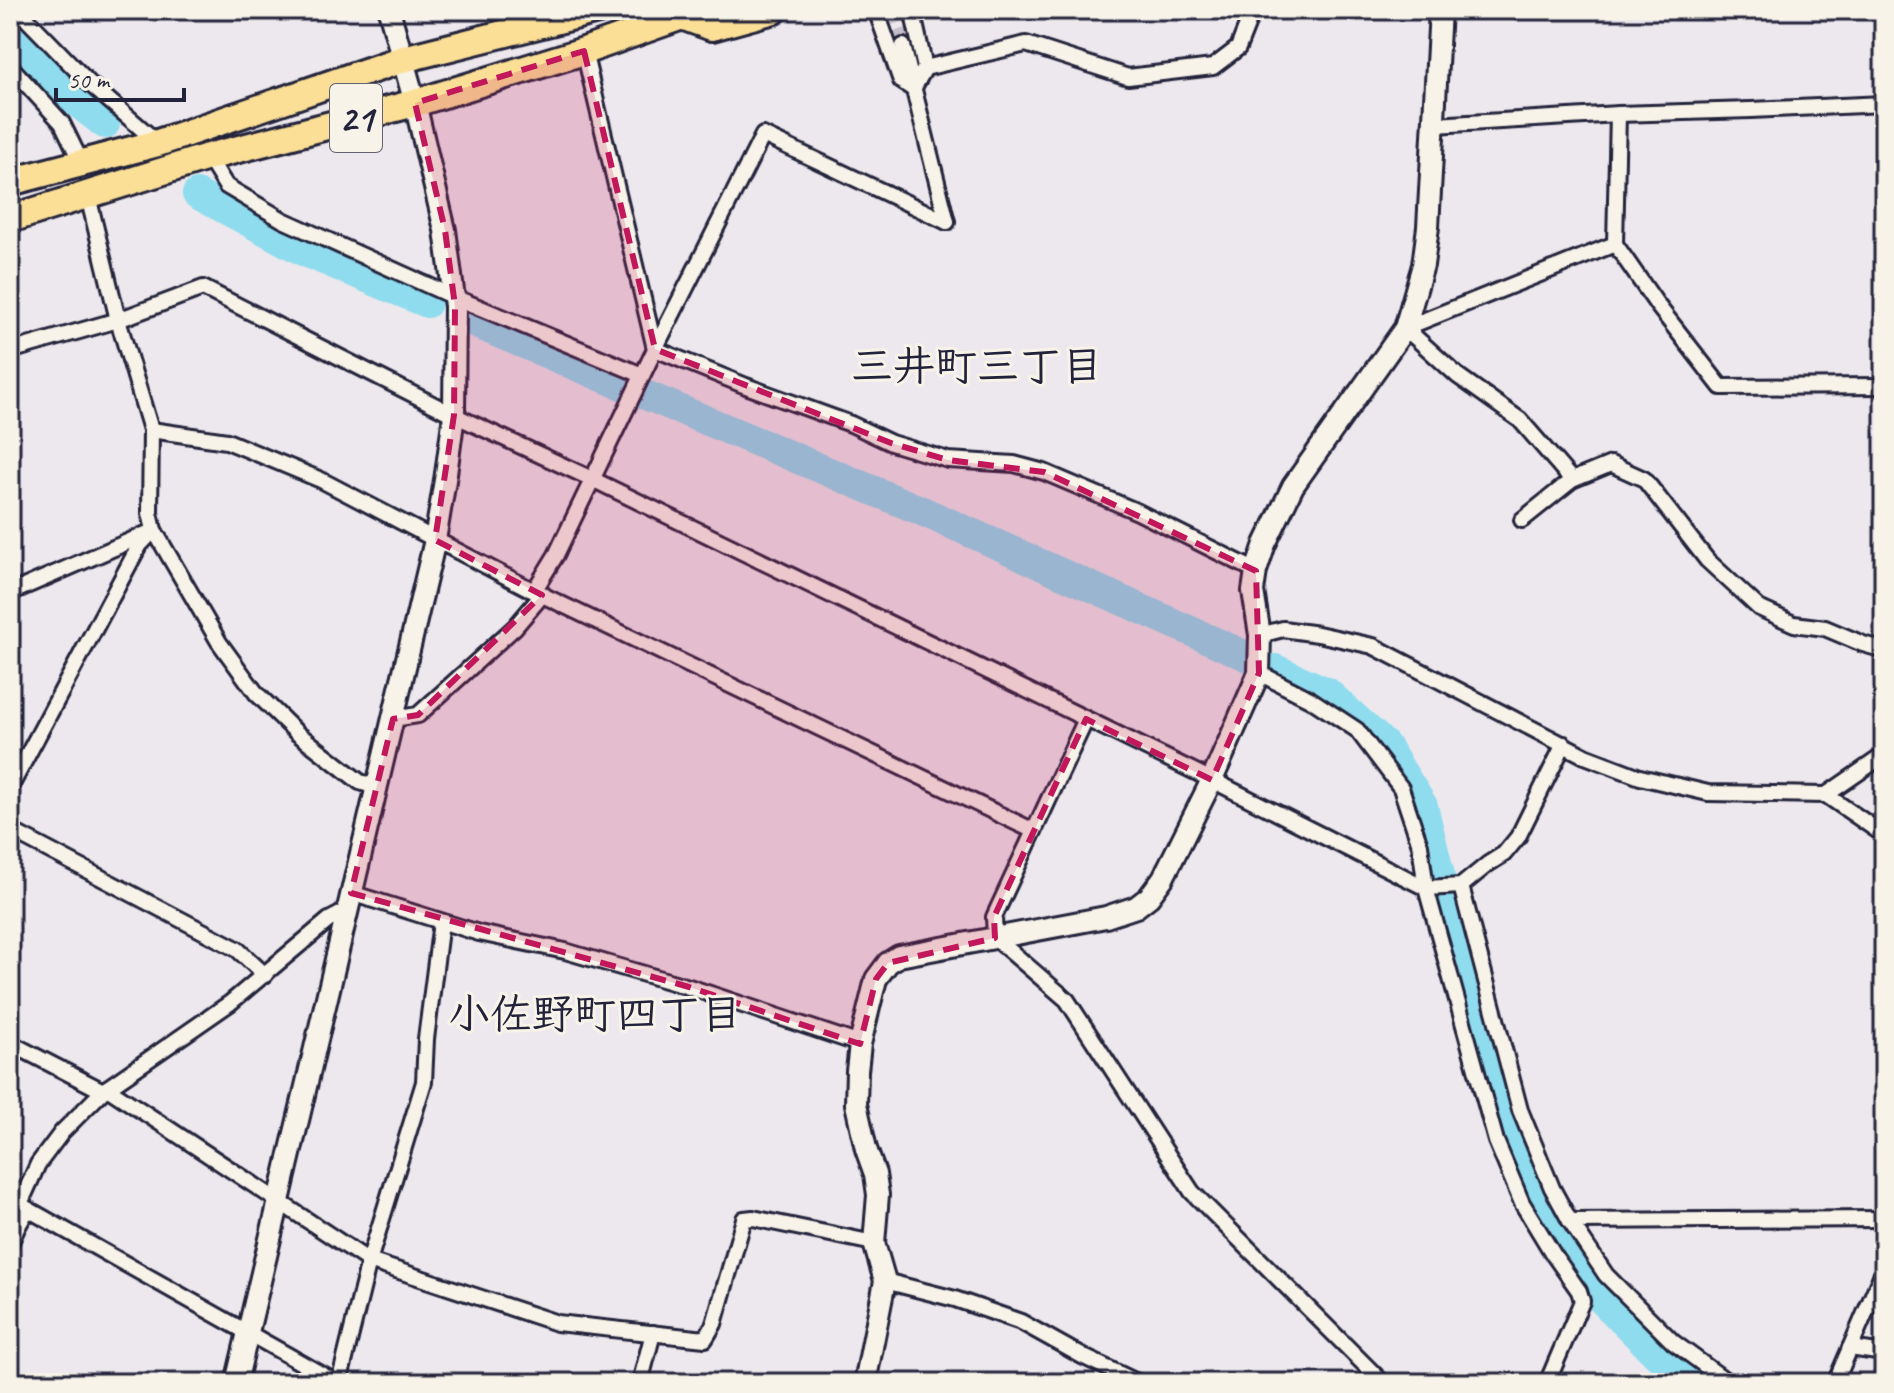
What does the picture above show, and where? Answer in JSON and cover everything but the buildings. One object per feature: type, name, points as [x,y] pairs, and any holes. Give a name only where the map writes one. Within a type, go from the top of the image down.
[{"type":"highway","name":"21","points":[[10,182],[158,143],[403,59],[566,14],[597,10]]},
{"type":"highway","points":[[689,13],[712,27],[774,10]]},
{"type":"highway","name":"21","points":[[10,219],[208,157],[415,103],[584,51],[689,13]]},
{"type":"main road","points":[[236,1383],[435,540],[454,415],[454,297],[445,230],[389,10]]},
{"type":"main road","points":[[865,1383],[885,1281],[874,1243],[878,1195],[875,1174],[856,1104],[860,1044],[876,979],[888,963],[899,956],[1106,917],[1136,907],[1149,897],[1163,878],[1212,780],[1259,673],[1260,635],[1253,591],[1265,544],[1293,486],[1405,328],[1423,265],[1428,227],[1440,10]]},
{"type":"street","points":[[18,10],[90,84],[158,143]]},
{"type":"street","points":[[876,10],[901,81],[913,89]]},
{"type":"street","points":[[912,10],[925,68],[913,89]]},
{"type":"street","points":[[925,68],[1026,44],[1128,77],[1213,67],[1238,48],[1253,10]]},
{"type":"street","points":[[393,719],[418,715],[515,627],[539,592],[655,349],[763,135],[947,222],[903,46]]},
{"type":"street","points":[[584,51],[655,349]]},
{"type":"street","points":[[10,66],[62,123],[81,162]]},
{"type":"street","points":[[1435,125],[1618,114],[1884,104]]},
{"type":"street","points":[[1618,114],[1615,244],[1721,387],[1884,386]]},
{"type":"street","points":[[208,157],[226,186],[283,220],[454,297],[637,386]]},
{"type":"street","points":[[88,196],[118,320],[151,430],[150,513],[154,530],[219,642],[256,693],[297,733],[360,782],[376,787]]},
{"type":"street","points":[[1572,480],[1520,420],[1458,376],[1405,328],[1615,244]]},
{"type":"street","points":[[10,351],[118,320],[203,288],[454,415],[592,479],[1429,888],[1457,887],[1504,854],[1518,837],[1564,744]]},
{"type":"street","points":[[655,349],[851,424],[891,443],[948,460],[1014,464],[1044,472],[1138,512],[1256,571]]},
{"type":"street","points":[[151,430],[227,441],[321,480],[539,592],[1034,831]]},
{"type":"street","points":[[1522,520],[1572,480],[1611,464],[1644,479],[1707,560],[1759,608],[1794,624],[1825,628],[1884,650]]},
{"type":"street","points":[[10,593],[154,530]]},
{"type":"street","points":[[10,788],[139,546],[154,530]]},
{"type":"street","points":[[1260,635],[1283,629],[1373,646],[1585,756],[1640,777],[1708,793],[1826,795],[1884,835]]},
{"type":"street","points":[[1259,673],[1310,699],[1357,730],[1401,788],[1420,845],[1496,1141],[1522,1203],[1579,1291],[1582,1301],[1547,1383]]},
{"type":"street","points":[[1086,719],[994,917],[995,938],[1067,1000],[1192,1192],[1383,1383]]},
{"type":"street","points":[[1826,795],[1884,755]]},
{"type":"street","points":[[10,830],[237,949],[265,975]]},
{"type":"street","points":[[1457,887],[1520,1110],[1552,1188],[1570,1221],[1606,1275],[1673,1342],[1729,1383]]},
{"type":"street","points":[[10,1244],[18,1226],[19,1204],[38,1164],[62,1132],[105,1090],[230,1003],[349,902],[565,951],[689,987],[860,1044]]},
{"type":"street","points":[[19,1204],[338,1383],[369,1261],[424,1082],[426,1039],[441,922]]},
{"type":"street","points":[[10,1043],[105,1090],[369,1261],[557,1323],[705,1339],[714,1324],[744,1219],[753,1218],[874,1243]]},
{"type":"street","points":[[1570,1221],[1884,1219]]},
{"type":"street","points":[[1835,1383],[1884,1269]]},
{"type":"street","points":[[885,1281],[955,1299],[1021,1322],[1139,1383]]},
{"type":"street","points":[[640,1383],[653,1333]]},
{"type":"street","points":[[1850,1348],[1884,1353]]},
{"type":"highlighted area","points":[[584,51],[655,349],[891,443],[948,460],[1044,472],[1256,571],[1259,673],[1212,780],[1086,719],[994,917],[995,938],[888,963],[876,979],[860,1044],[689,987],[351,893],[393,719],[418,715],[542,595],[435,540],[454,415],[455,306],[445,230],[415,103]]},
{"type":"waterway","points":[[10,32],[70,97],[105,124]]},
{"type":"waterway","points":[[197,194],[307,253],[427,303]]},
{"type":"waterway","points":[[479,325],[922,511],[1251,658]]},
{"type":"waterway","points":[[1275,669],[1327,692],[1385,745],[1423,806],[1460,957],[1508,1125],[1551,1223],[1598,1296],[1656,1354],[1694,1383]]},
{"type":"tunnel","points":[[893,10],[903,46]]},
{"type":"district","name":"三井町三丁目","points":[[977,366]]},
{"type":"district","name":"小佐野町四丁目","points":[[595,1014]]}]
